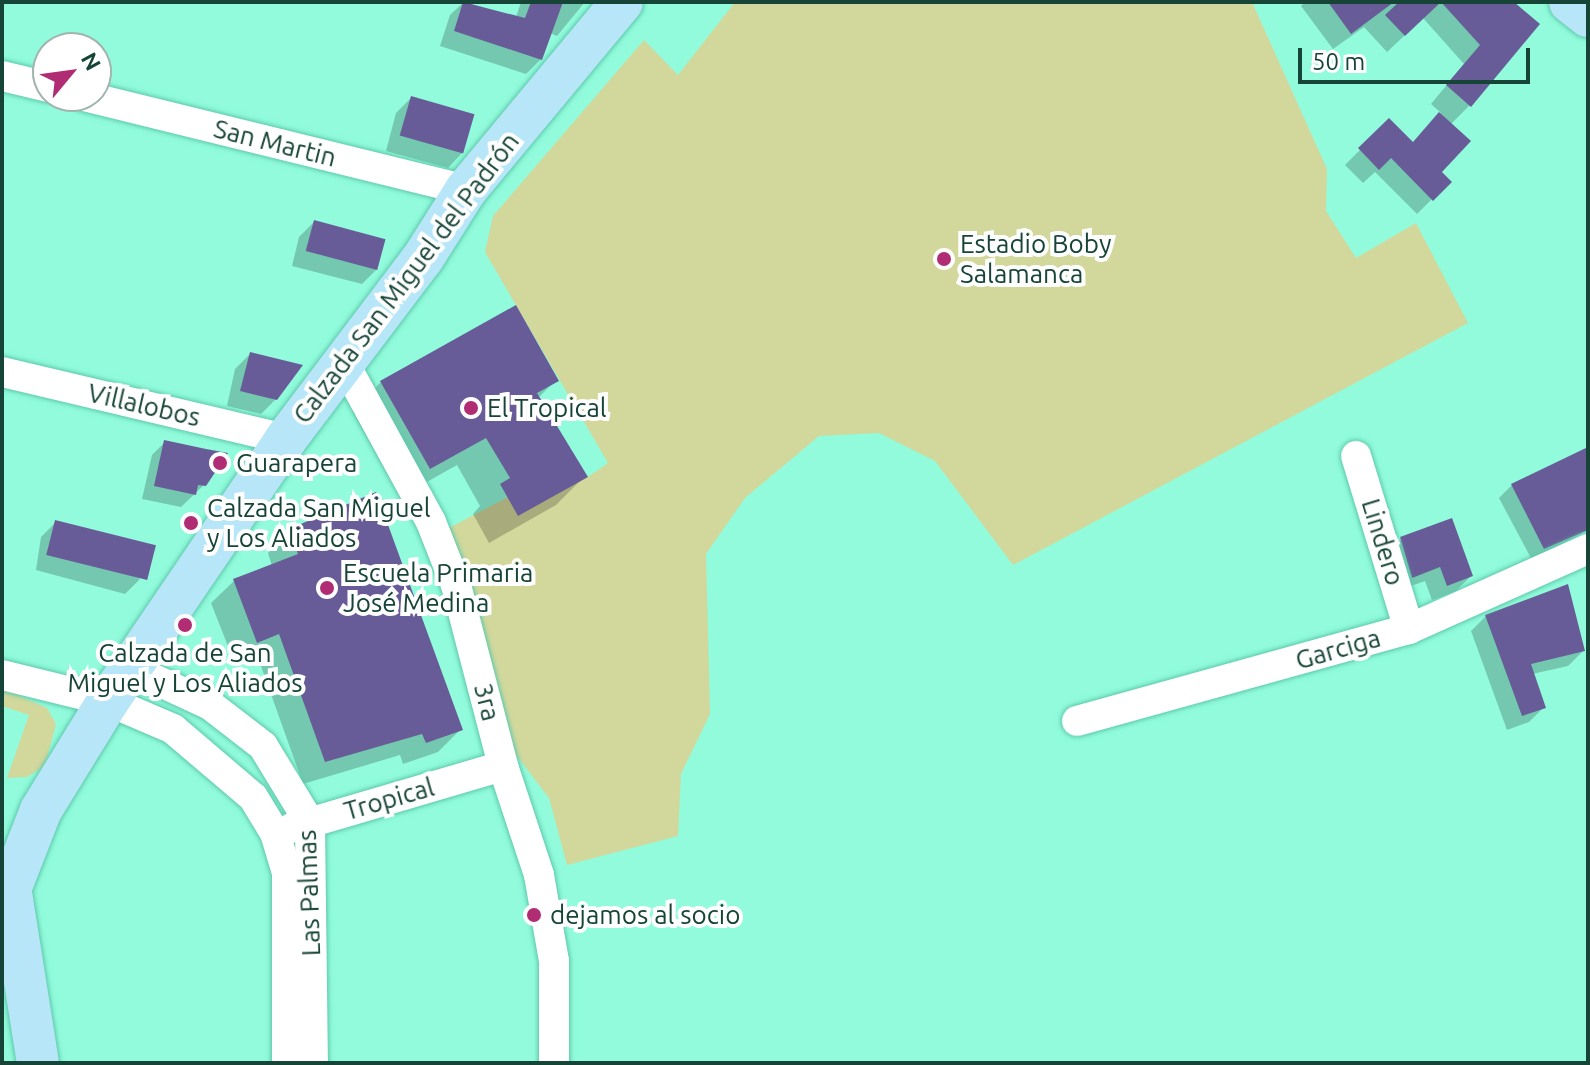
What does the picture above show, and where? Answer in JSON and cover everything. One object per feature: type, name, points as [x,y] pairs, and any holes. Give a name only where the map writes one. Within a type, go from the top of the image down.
[{"type":"main road","name":"Calzada San Miguel del Padrón","points":[[38,1063],[6,901],[41,810],[119,684],[286,439],[344,363],[466,190],[622,2]]},
{"type":"main road","points":[[1570,2],[1588,16]]},
{"type":"main road","points":[[2,1043],[31,1063]]},
{"type":"street","points":[[2,76],[32,83]]},
{"type":"street","name":"San Martin","points":[[112,103],[466,190]]},
{"type":"street","name":"3ra","points":[[344,363],[431,522],[456,585],[503,766],[539,875],[554,961],[554,1063]]},
{"type":"street","name":"Villalobos","points":[[2,372],[286,439]]},
{"type":"street","name":"Lindero","points":[[1356,456],[1409,629]]},
{"type":"street","name":"Garciga","points":[[1077,721],[1409,629],[1588,549]]},
{"type":"street","points":[[2,675],[119,684]]},
{"type":"street","name":"Las Palmas","points":[[119,684],[210,705],[263,746],[310,823],[313,1063]]},
{"type":"street","name":"Las Palmas","points":[[119,684],[253,797],[275,833],[287,873],[287,1063]]},
{"type":"street","name":"Tropical","points":[[275,833],[503,766]]},
{"type":"green space","points":[[735,2],[1252,2],[1327,169],[1326,211],[1356,258],[1416,223],[1468,323],[1013,565],[935,461],[879,433],[819,436],[745,498],[706,554],[710,714],[681,774],[678,836],[567,865],[549,798],[513,751],[449,528],[508,497],[588,477],[608,463],[485,252],[493,216],[644,40],[678,75]]},
{"type":"green space","points":[[2,688],[47,708],[56,724],[45,766],[27,777],[7,778],[29,715],[2,706]]},
{"type":"building","points":[[463,2],[525,18],[531,2],[563,2],[542,60],[454,31]]},
{"type":"building","points":[[1328,2],[1394,2],[1351,34]]},
{"type":"building","points":[[1399,2],[1441,2],[1405,36],[1385,15]]},
{"type":"building","points":[[1441,2],[1514,2],[1540,24],[1471,107],[1446,85],[1480,45]]},
{"type":"building","points":[[411,96],[474,114],[463,154],[400,135]]},
{"type":"building","points":[[1439,112],[1471,141],[1442,172],[1452,182],[1433,201],[1391,158],[1379,170],[1358,148],[1389,118],[1413,142]]},
{"type":"building","points":[[314,220],[385,239],[377,270],[306,251]]},
{"type":"building","name":"El Tropical","points":[[516,305],[559,381],[537,393],[588,477],[518,516],[500,484],[510,478],[486,438],[430,469],[380,381]]},
{"type":"building","points":[[250,352],[303,365],[277,400],[240,391]]},
{"type":"building","points":[[164,440],[228,453],[206,486],[198,485],[196,495],[154,486]]},
{"type":"building","points":[[1588,447],[1588,530],[1544,549],[1511,484]]},
{"type":"building","points":[[376,492],[463,730],[426,743],[422,734],[325,762],[279,634],[257,643],[233,579],[298,554],[289,529]]},
{"type":"building","points":[[1452,518],[1473,576],[1447,586],[1440,567],[1412,578],[1400,537]]},
{"type":"building","points":[[55,520],[156,545],[147,580],[46,555]]},
{"type":"building","points":[[1568,584],[1585,651],[1531,664],[1546,708],[1522,716],[1485,615]]},
{"type":"place","name":"Estadio Boby Salamanca","points":[[944,259]]},
{"type":"place","name":"El Tropical","points":[[471,408]]},
{"type":"place","name":"Guarapera","points":[[220,463]]},
{"type":"place","name":"Calzada San Miguel y Los Aliados","points":[[191,523]]},
{"type":"place","name":"Escuela Primaria José Medina","points":[[327,588]]},
{"type":"place","name":"Calzada de San Miguel y Los Aliados","points":[[185,625]]},
{"type":"place","name":"dejamos al socio","points":[[534,915]]}]
